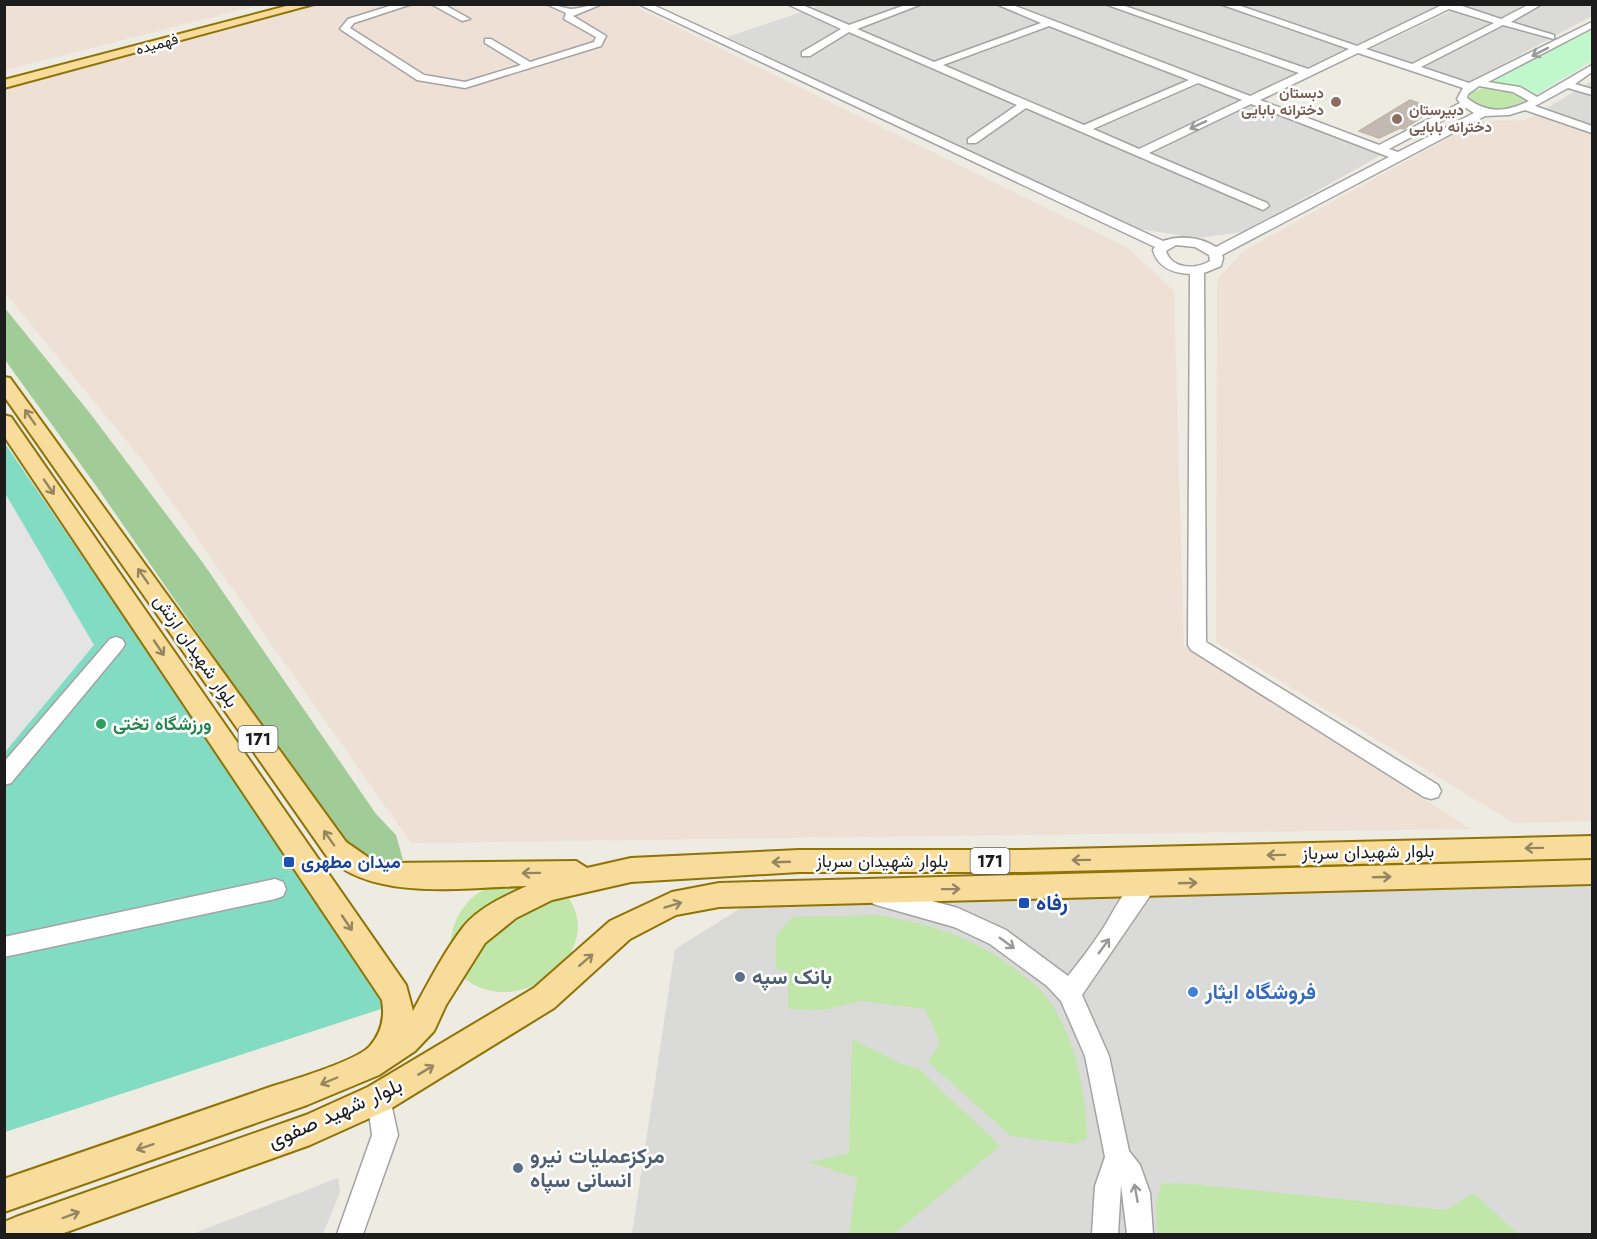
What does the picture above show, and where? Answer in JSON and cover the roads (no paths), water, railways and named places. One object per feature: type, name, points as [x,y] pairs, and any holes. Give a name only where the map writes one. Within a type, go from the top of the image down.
[{"type":"main road","name":"فهمیده","points":[[4,73],[275,4]]},
{"type":"main road","name":"فهمیده","points":[[4,84],[309,4]]},
{"type":"main road","name":"بلوار شهیدان ارتش","points":[[4,382],[337,850],[356,867],[386,875],[411,876],[631,870]]},
{"type":"main road","name":"بلوار شهیدان ارتش","points":[[4,421],[396,995],[400,1016],[394,1039],[368,1065]]},
{"type":"main road","name":"بلوار شهیدان سرباز","points":[[436,995],[476,934],[506,909],[547,889],[631,870],[798,861],[1023,861],[1593,847]]},
{"type":"main road","name":"بلوار شهیدان سرباز","points":[[620,930],[672,904],[719,895],[1593,872]]},
{"type":"main road","name":"بلوار شهید صفوی","points":[[16,1234],[310,1129],[379,1098],[544,998],[620,930]]},
{"type":"main road","name":"بلوار شهید صفوی","points":[[4,1196],[296,1094],[368,1065],[404,1041],[424,1021],[436,995]]},
{"type":"street","points":[[408,4],[351,21],[345,29],[422,78],[465,84],[598,44],[601,36],[567,16],[571,8]]},
{"type":"street","points":[[435,4],[465,19]]},
{"type":"street","points":[[550,4],[571,8],[598,4]]},
{"type":"street","points":[[632,5],[641,4],[1163,246]]},
{"type":"street","points":[[796,7],[814,4]]},
{"type":"street","points":[[806,54],[848,28],[918,4]]},
{"type":"street","points":[[1000,4],[1197,80],[1259,100]]},
{"type":"street","points":[[1017,4],[1259,100],[1402,153]]},
{"type":"street","points":[[1109,4],[1309,73]]},
{"type":"street","points":[[1224,4],[1412,68],[1474,85],[1516,89],[1531,104],[1593,130]]},
{"type":"street","points":[[1412,68],[1538,4]]},
{"type":"street","points":[[1153,158],[1309,73],[1448,5],[1551,37]]},
{"type":"street","points":[[796,7],[1263,206]]},
{"type":"street","points":[[934,65],[1049,23]]},
{"type":"street","points":[[1593,25],[1474,85],[1463,93],[1462,99],[1466,104],[1484,112],[1508,113],[1531,104],[1593,69]]},
{"type":"street","points":[[488,40],[529,65]]},
{"type":"street","points":[[1085,129],[1197,80]]},
{"type":"street","points":[[1566,84],[1593,92]]},
{"type":"street","points":[[1140,153],[1259,100]]},
{"type":"street","points":[[972,141],[1025,104]]},
{"type":"street","points":[[1385,146],[1466,104]]},
{"type":"street","points":[[1215,253],[1484,112]]},
{"type":"street","points":[[1176,241],[1195,242],[1215,253],[1217,258],[1212,266],[1197,270],[1177,268],[1163,260],[1160,250],[1163,246],[1176,241]]},
{"type":"street","points":[[1197,270],[1197,645],[1431,791]]},
{"type":"street","points":[[4,777],[116,644]]},
{"type":"street","points":[[1069,993],[1109,939],[1132,900],[1147,884]]},
{"type":"street","points":[[4,947],[276,889]]},
{"type":"street","points":[[853,891],[924,907],[958,918],[998,937],[1054,978],[1069,993],[1097,1056],[1118,1157],[1108,1186],[1105,1234]]},
{"type":"street","points":[[350,1234],[385,1135],[379,1098]]},
{"type":"street","points":[[1118,1157],[1128,1166],[1137,1190],[1140,1234]]},
{"type":"place","name":"دبستان دخترانه بابایی","points":[[1336,102]]},
{"type":"place","name":"دبیرستان دخترانه بابایی","points":[[1397,119]]},
{"type":"place","name":"ورزشگاه تختی","points":[[101,724]]},
{"type":"place","name":"میدان مطهری","points":[[289,862]]},
{"type":"place","name":"رفاه","points":[[1024,903]]},
{"type":"place","name":"بانک سپه","points":[[740,977]]},
{"type":"place","name":"فروشگاه ایثار","points":[[1193,992]]},
{"type":"place","name":"مرکزعملیات نیرو انسانی سپاه","points":[[518,1168]]}]
